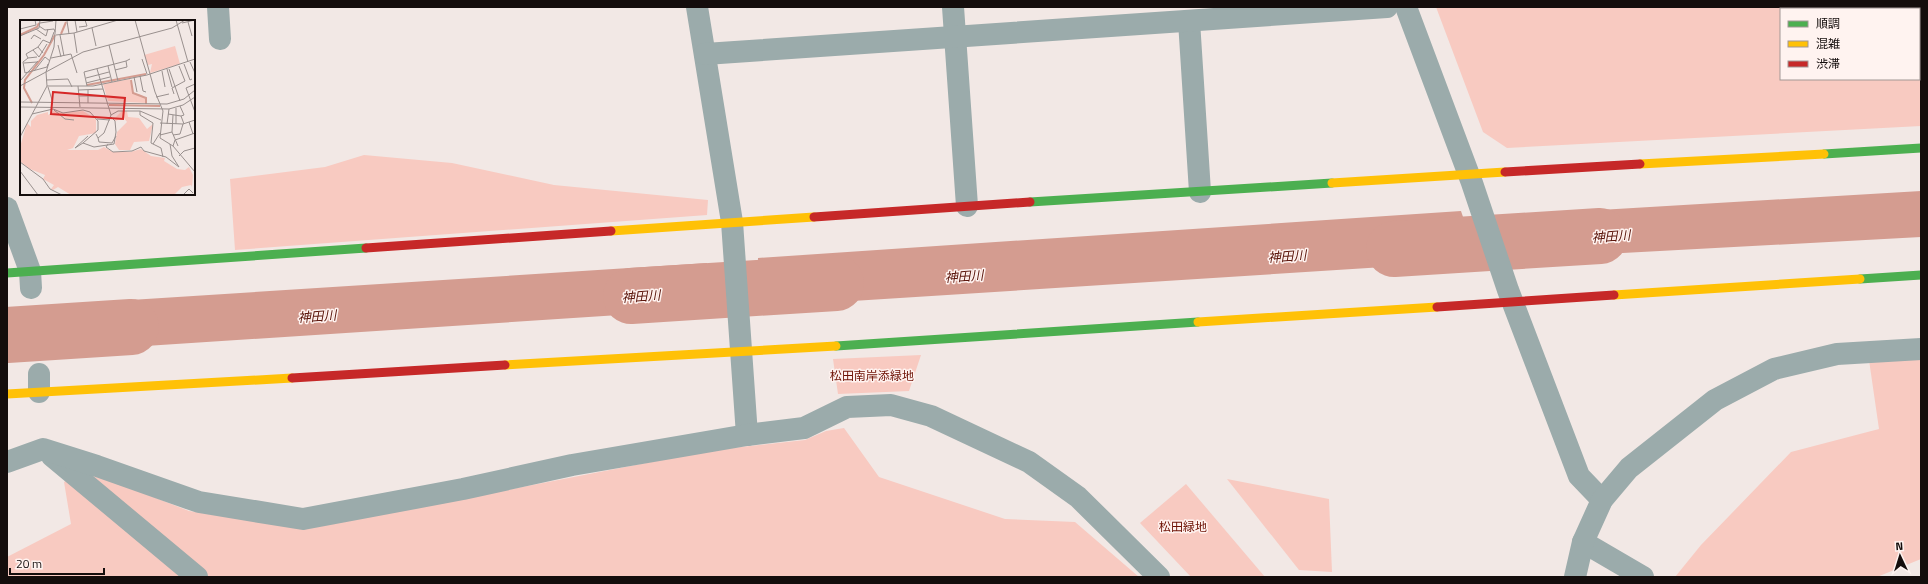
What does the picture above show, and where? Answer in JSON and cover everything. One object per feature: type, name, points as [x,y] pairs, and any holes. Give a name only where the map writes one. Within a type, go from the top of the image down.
[{"type":"street","points":[[218,7],[220,39]]},
{"type":"street","points":[[697,7],[732,232],[747,435]]},
{"type":"street","points":[[953,7],[967,206]]},
{"type":"street","points":[[704,54],[1387,7]]},
{"type":"street","points":[[1406,7],[1510,295],[1579,476],[1602,500]]},
{"type":"street","points":[[1189,21],[1200,192]]},
{"type":"street","points":[[7,272],[31,280],[732,232],[967,206],[1469,178],[1921,148]]},
{"type":"street","points":[[7,208],[31,280]]},
{"type":"street","points":[[7,394],[39,383],[740,346],[1510,295],[1921,275]]},
{"type":"street","points":[[1575,577],[1583,542],[1602,500],[1629,468],[1715,400],[1774,369],[1837,354],[1921,350]]},
{"type":"street","points":[[7,462],[43,449],[98,466],[200,502],[303,519],[463,489],[572,465],[747,435],[804,428],[848,407],[891,406],[932,416],[1028,462],[1078,497],[1159,577]]},
{"type":"street","points":[[43,449],[197,577]]},
{"type":"street","points":[[1583,542],[1643,577]]},
{"type":"green space","points":[[1436,7],[1921,7],[1921,126],[1507,148],[1483,132]]},
{"type":"green space","points":[[364,155],[452,163],[554,185],[708,200],[707,215],[235,250],[230,179],[325,167]]},
{"type":"green space","name":"松田南岸添緑地","points":[[921,355],[909,391],[838,394],[833,359]]},
{"type":"green space","points":[[1921,357],[1921,559],[1877,577],[1675,577],[1701,545],[1791,452],[1879,429],[1869,360]]},
{"type":"green space","points":[[844,428],[879,477],[1005,519],[1075,522],[1139,577],[7,577],[7,557],[71,524],[64,482],[85,470],[189,511],[306,529],[713,450],[805,440],[826,431]]},
{"type":"green space","points":[[1227,479],[1329,499],[1332,572],[1299,570]]},
{"type":"green space","name":"松田緑地","points":[[1186,484],[1265,577],[1191,577],[1140,523]]},
{"type":"water","points":[[1921,191],[1921,237],[1530,258],[1515,215]]},
{"type":"water","points":[[1461,211],[1478,261],[759,307],[758,258]]},
{"type":"water","points":[[707,263],[711,309],[54,352],[52,305]]},
{"type":"water","points":[[7,312],[26,312],[28,359],[7,360]]},
{"type":"waterway","name":"神田川","points":[[1394,249],[1600,236]]},
{"type":"waterway","name":"神田川","points":[[631,296],[836,283]]},
{"type":"waterway","name":"神田川","points":[[7,335],[131,327]]},
{"type":"traffic: fast","points":[[1824,154],[1921,148]]},
{"type":"traffic: fast","points":[[1030,202],[1332,183]]},
{"type":"traffic: fast","points":[[7,273],[366,248]]},
{"type":"traffic: fast","points":[[1860,279],[1921,275]]},
{"type":"traffic: fast","points":[[836,346],[1198,322]]},
{"type":"traffic: slow","points":[[1640,164],[1824,154]]},
{"type":"traffic: slow","points":[[1332,183],[1505,172]]},
{"type":"traffic: slow","points":[[611,231],[814,217]]},
{"type":"traffic: slow","points":[[1614,295],[1860,279]]},
{"type":"traffic: slow","points":[[1198,322],[1437,307]]},
{"type":"traffic: slow","points":[[505,365],[836,346]]},
{"type":"traffic: slow","points":[[7,394],[292,378]]},
{"type":"traffic: jam","points":[[1505,172],[1640,164]]},
{"type":"traffic: jam","points":[[814,217],[1030,202]]},
{"type":"traffic: jam","points":[[366,248],[611,231]]},
{"type":"traffic: jam","points":[[1437,307],[1614,295]]},
{"type":"traffic: jam","points":[[292,378],[505,365]]}]
